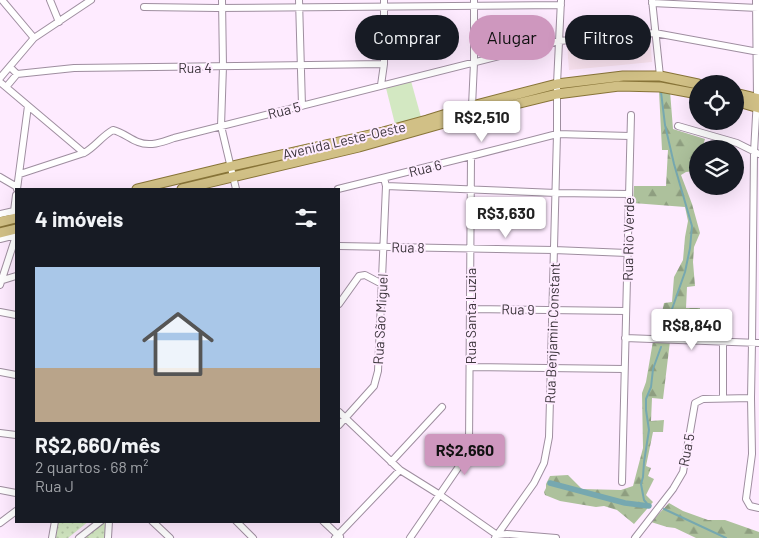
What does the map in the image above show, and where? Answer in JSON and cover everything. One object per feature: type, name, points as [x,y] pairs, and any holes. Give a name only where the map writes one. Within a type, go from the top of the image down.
[{"type":"main road","name":"Avenida Leste-Oeste","points":[[141,188],[384,132],[472,106],[557,84],[624,76],[660,76],[689,82]]},
{"type":"main road","name":"Avenida Leste-Oeste","points":[[186,188],[359,147],[483,112],[557,94],[619,86],[660,87],[689,92]]},
{"type":"main road","points":[[744,97],[758,103]]},
{"type":"main road","points":[[744,102],[758,103]]},
{"type":"main road","points":[[0,222],[15,216]]},
{"type":"main road","points":[[0,233],[15,229]]},
{"type":"street","points":[[2,0],[34,38]]},
{"type":"street","points":[[50,0],[59,22]]},
{"type":"street","points":[[0,78],[34,38],[91,0]]},
{"type":"street","points":[[222,0],[223,66],[221,126],[236,188]]},
{"type":"street","points":[[298,0],[302,106]]},
{"type":"street","points":[[756,0],[758,103],[756,153],[756,343],[750,398],[752,454],[746,499],[750,506],[759,508]]},
{"type":"street","points":[[660,76],[652,1],[757,8]]},
{"type":"street","points":[[472,106],[474,3]]},
{"type":"street","points":[[144,7],[299,8],[384,4],[561,3]]},
{"type":"street","name":"Rua Benjamin Constant","points":[[496,537],[534,483],[544,463],[549,436],[557,84],[561,3]]},
{"type":"street","points":[[381,85],[384,64],[384,4]]},
{"type":"street","name":"Rua 5","points":[[20,174],[84,153],[113,130],[140,143],[154,144],[559,40],[655,33],[757,51]]},
{"type":"street","name":"Rua 4","points":[[16,74],[74,68],[384,64]]},
{"type":"street","points":[[7,86],[16,74],[10,67]]},
{"type":"street","points":[[0,82],[84,153]]},
{"type":"street","points":[[0,177],[17,188],[28,106]]},
{"type":"street","name":"Rua Rio Verde","points":[[622,482],[631,115]]},
{"type":"street","points":[[678,126],[737,143],[756,153]]},
{"type":"street","name":"Rua 6","points":[[340,189],[557,134],[630,136]]},
{"type":"street","name":"Rua Santa Luzia","points":[[440,495],[462,462],[469,446],[471,156]]},
{"type":"street","name":"Rua São Miguel","points":[[345,419],[374,386],[378,371],[386,186],[384,178]]},
{"type":"street","points":[[386,186],[556,194],[629,194]]},
{"type":"street","points":[[0,214],[15,216]]},
{"type":"street","points":[[0,239],[15,236]]},
{"type":"street","points":[[0,282],[15,239]]},
{"type":"street","name":"Rua 8","points":[[340,246],[627,253]]},
{"type":"street","points":[[340,303],[359,276],[365,275],[382,284]]},
{"type":"street","points":[[0,282],[15,276]]},
{"type":"street","name":"Rua 9","points":[[470,309],[626,311]]},
{"type":"street","points":[[0,312],[15,315]]},
{"type":"street","points":[[625,338],[756,343]]},
{"type":"street","points":[[723,342],[723,398]]},
{"type":"street","points":[[470,367],[624,369]]},
{"type":"street","points":[[0,372],[15,374]]},
{"type":"street","name":"Rua 5","points":[[635,538],[673,488],[682,472],[695,403],[703,399],[750,398]]},
{"type":"street","points":[[391,462],[442,407]]},
{"type":"street","points":[[340,413],[400,470],[440,495],[496,537],[507,534],[556,538]]},
{"type":"street","points":[[340,424],[345,419]]},
{"type":"street","points":[[0,432],[15,436]]},
{"type":"street","points":[[752,454],[759,450]]},
{"type":"street","points":[[324,523],[338,537],[400,470]]},
{"type":"street","points":[[0,490],[15,493]]},
{"type":"street","points":[[410,538],[440,495]]},
{"type":"street","points":[[0,523],[15,512]]},
{"type":"street","points":[[52,538],[55,523]]},
{"type":"street","points":[[79,538],[98,523]]},
{"type":"street","points":[[108,538],[110,523]]},
{"type":"street","points":[[154,523],[170,538]]},
{"type":"street","points":[[238,523],[253,538]]},
{"type":"shaded area","points":[[651,49],[652,62],[569,70],[568,60],[651,60]]},
{"type":"green space","points":[[411,81],[421,117],[395,124],[386,88]]},
{"type":"green space","points":[[659,91],[670,91],[673,129],[705,139],[689,140],[689,172],[681,175],[700,233],[694,247],[695,286],[687,287],[686,308],[700,308],[700,332],[658,332],[664,303],[672,302],[674,277],[683,260],[688,221],[685,207],[633,203],[634,186],[666,186],[668,150],[662,150]]},
{"type":"green space","points":[[653,341],[670,341],[663,399],[652,398],[651,421],[664,420],[663,432],[653,432],[646,466],[651,468],[648,476],[654,479],[646,495],[653,502],[634,524],[617,510],[604,506],[596,507],[560,501],[545,495],[546,484],[550,476],[568,475],[582,489],[621,490],[633,486],[643,448],[642,393],[646,382]]},
{"type":"green space","points":[[669,503],[683,511],[708,520],[725,520],[759,532],[759,538],[696,538],[675,528],[651,522]]},
{"type":"green space","points":[[58,523],[87,523],[68,538],[55,538]]},
{"type":"green space","points":[[104,523],[107,523],[106,538],[84,538]]},
{"type":"waterway","points":[[661,92],[665,125],[674,164],[692,226],[685,272],[664,328]]},
{"type":"waterway","points":[[649,506],[644,500],[641,484],[649,430],[646,399],[651,387],[653,369],[661,347]]},
{"type":"waterway","points":[[550,483],[625,503],[649,506]]},
{"type":"waterway","points":[[664,509],[726,538]]}]
